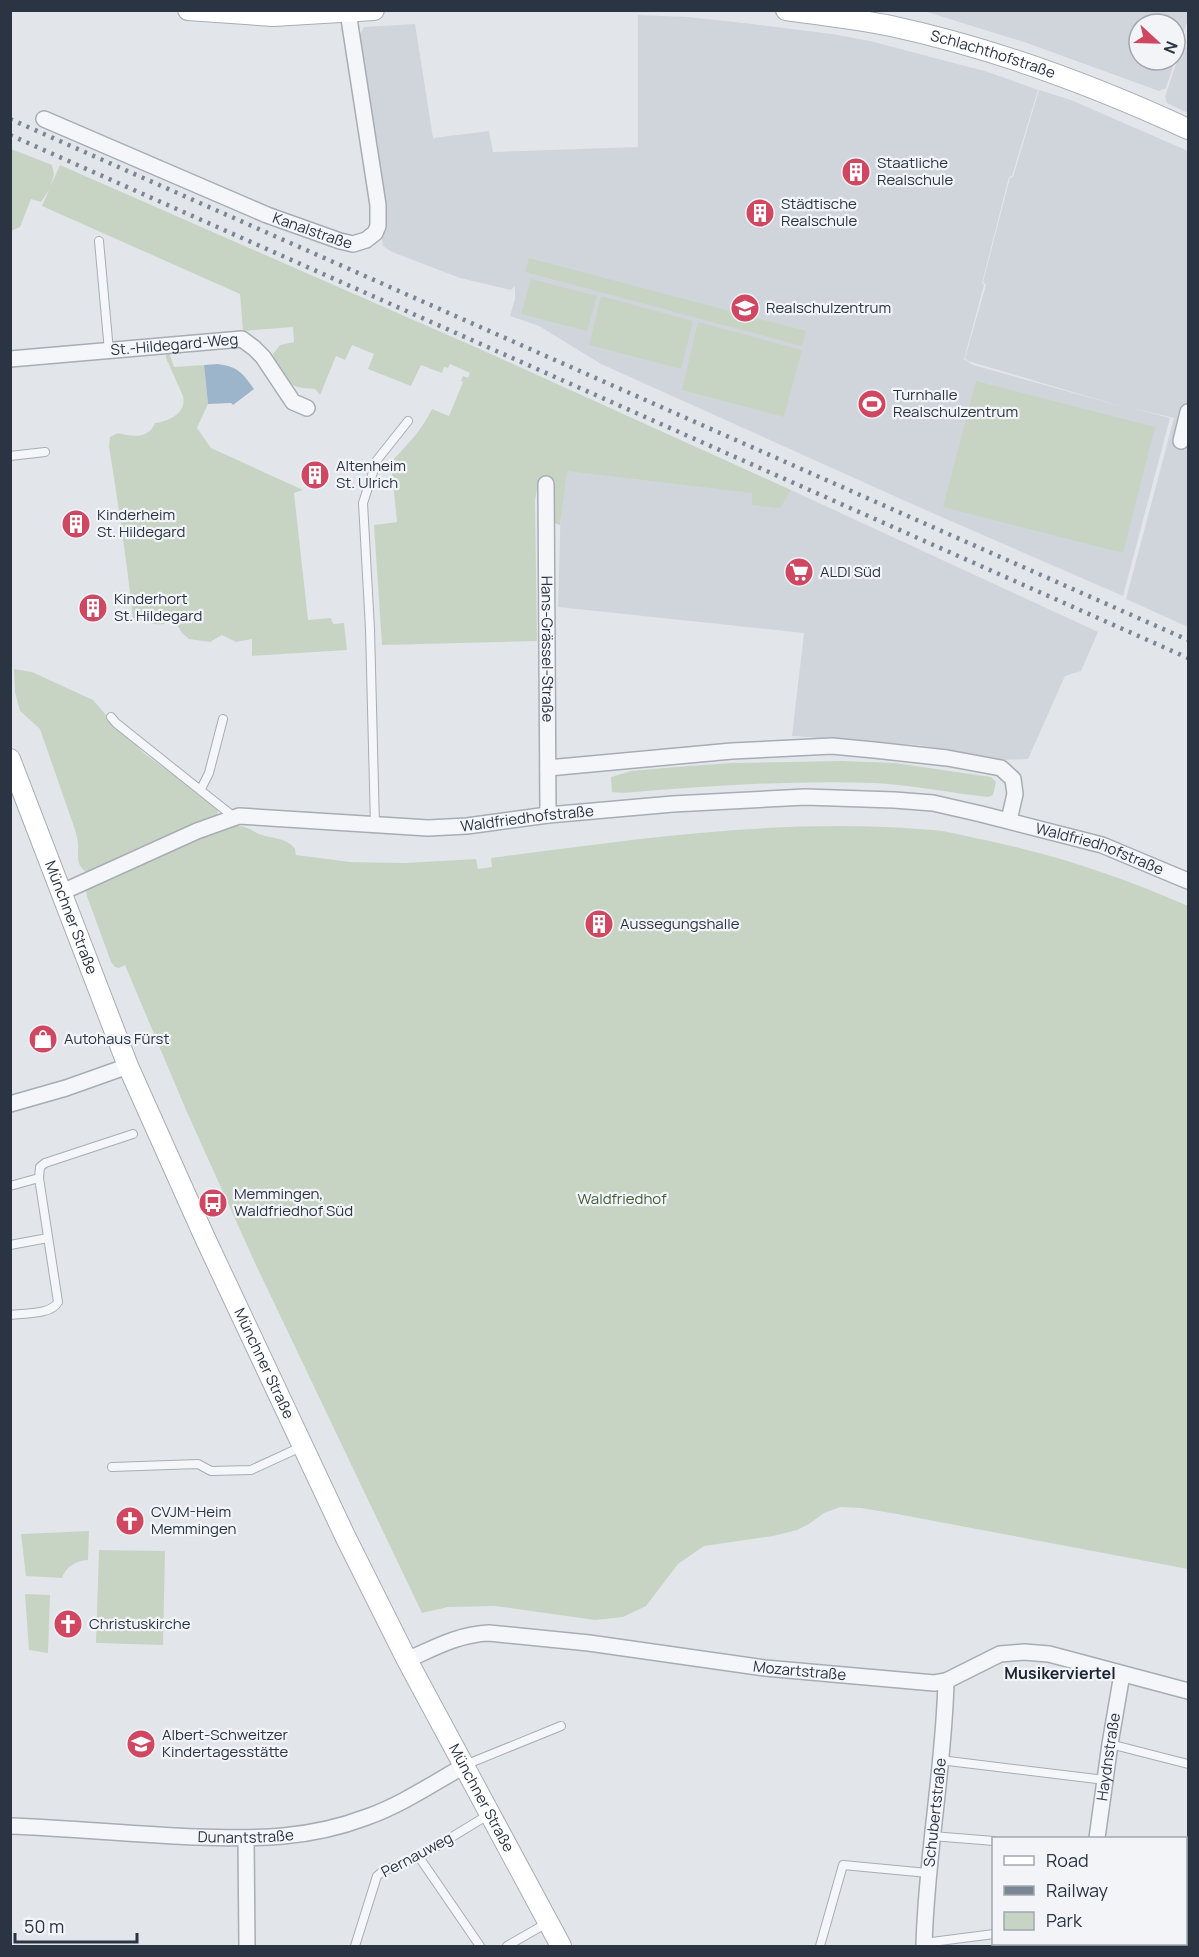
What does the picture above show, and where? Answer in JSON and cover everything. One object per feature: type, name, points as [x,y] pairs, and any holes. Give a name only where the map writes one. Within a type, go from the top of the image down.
[{"type":"street","points":[[195,11],[273,16],[374,10]]},
{"type":"street","name":"Schlachthofstraße","points":[[786,10],[890,18],[964,45],[1031,65],[1188,129]]},
{"type":"street","name":"Kanalstraße","points":[[44,118],[289,224],[353,244],[366,240],[375,233],[378,226],[378,205],[348,12]]},
{"type":"street","name":"St.-Hildegard-Weg","points":[[10,359],[242,339],[263,357],[293,402],[307,408]]},
{"type":"street","points":[[1181,441],[1188,412]]},
{"type":"street","name":"Hans-Grässel-Straße","points":[[546,484],[548,815]]},
{"type":"street","points":[[548,768],[732,751],[832,746],[947,758],[1001,768],[1013,779],[1015,794],[1009,820]]},
{"type":"street","name":"Münchner Straße","points":[[10,759],[128,1066],[205,1238],[407,1660],[561,1947]]},
{"type":"street","name":"Waldfriedhofstraße","points":[[60,893],[186,836],[234,817],[276,817],[375,826],[428,828],[714,801],[805,797],[865,798],[933,803],[1009,820],[1102,845],[1188,881]]},
{"type":"street","points":[[10,1104],[66,1088],[128,1066]]},
{"type":"street","name":"Mozartstraße","points":[[407,1660],[453,1639],[474,1633],[489,1633],[589,1643],[765,1668],[934,1683],[946,1681],[1000,1654],[1024,1652],[1050,1654],[1188,1691]]},
{"type":"street","name":"Haydnstraße","points":[[1101,1837],[1105,1780],[1122,1674]]},
{"type":"street","name":"Schubertstraße","points":[[924,1945],[928,1873],[945,1718],[946,1681]]},
{"type":"street","name":"Dunantstraße","points":[[10,1826],[104,1833],[267,1839],[319,1832],[366,1818],[384,1811],[464,1766]]},
{"type":"street","points":[[246,1839],[247,1947]]},
{"type":"lane","points":[[99,241],[109,351]]},
{"type":"lane","points":[[375,826],[370,629],[363,503],[377,460],[408,421]]},
{"type":"lane","points":[[10,456],[45,452]]},
{"type":"lane","points":[[111,717],[234,817]]},
{"type":"lane","points":[[201,789],[209,773],[223,719]]},
{"type":"lane","points":[[10,1315],[48,1310],[57,1304],[39,1178],[40,1167],[45,1163],[133,1134]]},
{"type":"lane","points":[[10,1186],[39,1178]]},
{"type":"lane","points":[[10,1245],[48,1238]]},
{"type":"lane","points":[[112,1467],[198,1464],[211,1471],[251,1470],[303,1446]]},
{"type":"lane","points":[[464,1766],[561,1726]]},
{"type":"lane","points":[[1110,1744],[1188,1764]]},
{"type":"lane","points":[[940,1760],[1105,1780]]},
{"type":"lane","name":"Pernauweg","points":[[355,1947],[377,1876],[383,1871],[419,1857],[490,1815]]},
{"type":"lane","points":[[932,1836],[992,1841]]},
{"type":"lane","points":[[419,1857],[480,1947]]},
{"type":"lane","points":[[820,1947],[843,1865],[928,1873]]},
{"type":"lane","points":[[507,1947],[549,1922]]},
{"type":"lane","points":[[924,1945],[992,1934]]},
{"type":"shaded area","points":[[1188,10],[1188,19],[1187,22],[1187,12],[1127,12],[1127,72],[1171,72],[1166,88],[1159,91],[1027,43],[924,11]]},
{"type":"shaded area","name":"Realschulzentrum","points":[[638,15],[735,22],[870,41],[988,72],[1038,90],[1012,176],[1009,177],[982,283],[984,285],[964,359],[973,365],[1127,408],[968,361],[965,358],[986,285],[983,282],[1010,178],[1013,177],[1039,90],[1071,100],[1188,151],[1188,627],[1126,599],[1174,418],[1131,408],[1170,418],[1123,596],[601,364],[539,326],[510,316],[515,299],[515,286],[511,290],[460,278],[392,252],[383,246],[386,211],[359,36],[364,27],[415,24],[433,138],[489,131],[493,152],[638,147]]},
{"type":"shaded area","points":[[1188,48],[1188,113],[1167,103],[1165,97],[1173,72],[1187,72]]},
{"type":"shaded area","points":[[562,463],[661,464],[791,490],[1098,632],[1081,671],[1065,676],[1028,759],[1002,760],[919,745],[792,736],[804,633],[558,607]]},
{"type":"green space","points":[[11,149],[52,165],[54,174],[51,185],[60,165],[482,350],[791,490],[781,507],[776,508],[752,505],[752,493],[567,471],[560,525],[554,523],[552,516],[552,477],[542,477],[535,500],[537,641],[382,645],[374,525],[397,522],[391,462],[419,431],[432,409],[449,416],[463,382],[461,381],[463,376],[468,378],[470,373],[450,364],[448,368],[444,367],[442,373],[421,365],[411,386],[368,369],[374,354],[352,345],[345,360],[336,356],[320,395],[315,389],[295,386],[282,372],[273,354],[280,345],[294,342],[293,327],[243,331],[240,294],[42,206],[49,190],[41,202],[31,199],[20,227],[11,231]]},
{"type":"green space","points":[[529,258],[806,331],[802,346],[525,272]]},
{"type":"green space","points":[[531,279],[597,296],[587,331],[521,314]]},
{"type":"green space","points":[[601,296],[693,321],[681,369],[589,345]]},
{"type":"green space","points":[[698,322],[802,350],[784,417],[682,390]]},
{"type":"green space","points":[[169,352],[174,367],[204,365],[208,404],[197,428],[211,448],[303,490],[294,493],[308,620],[331,618],[333,624],[344,623],[347,650],[252,656],[252,639],[236,642],[222,635],[210,642],[189,639],[182,633],[172,616],[164,624],[133,620],[109,446],[110,437],[118,433],[140,436],[149,432],[155,423],[171,418],[180,411],[184,402],[183,396],[166,358],[166,353]]},
{"type":"green space","points":[[976,381],[1155,427],[1123,553],[943,507]]},
{"type":"green space","points":[[14,669],[32,672],[93,700],[145,754],[215,805],[218,810],[217,816],[86,872],[79,863],[75,830],[40,729],[20,711],[15,692]]},
{"type":"green space","points":[[841,761],[895,763],[991,777],[996,782],[993,795],[988,797],[888,784],[843,782],[749,784],[612,792],[611,777],[631,771],[732,763]]},
{"type":"green space","name":"Waldfriedhof","points":[[237,826],[288,842],[295,849],[296,855],[350,862],[404,863],[476,859],[478,869],[492,867],[491,858],[711,832],[821,826],[932,830],[1011,846],[1063,860],[1113,876],[1188,906],[1188,1569],[897,1514],[840,1507],[824,1513],[797,1530],[773,1536],[704,1546],[678,1564],[646,1606],[623,1617],[595,1620],[495,1606],[448,1607],[422,1613],[255,1263],[186,1110],[125,965],[119,968],[111,962],[87,896],[86,890],[187,843],[226,827]]},
{"type":"green space","points":[[89,1531],[88,1560],[72,1565],[62,1578],[26,1576],[21,1534]]},
{"type":"green space","points":[[99,1550],[165,1551],[163,1645],[96,1643]]},
{"type":"green space","points":[[25,1594],[50,1595],[48,1653],[29,1650]]},
{"type":"water","points":[[204,365],[230,366],[239,371],[254,389],[233,405],[231,403],[208,404]]},
{"type":"railway","points":[[10,119],[1188,640]]},
{"type":"railway","points":[[10,135],[1188,658]]},
{"type":"place","name":"Staatliche Realschule","points":[[856,172]]},
{"type":"place","name":"Städtische Realschule","points":[[760,213]]},
{"type":"place","name":"Realschulzentrum","points":[[745,308]]},
{"type":"place","name":"Turnhalle Realschulzentrum","points":[[872,404]]},
{"type":"place","name":"Altenheim St. Ulrich","points":[[315,475]]},
{"type":"place","name":"Kinderheim St. Hildegard","points":[[76,524]]},
{"type":"place","name":"ALDI Süd","points":[[799,572]]},
{"type":"place","name":"Kinderhort St. Hildegard","points":[[93,608]]},
{"type":"place","name":"Aussegungshalle","points":[[599,924]]},
{"type":"place","name":"Autohaus Fürst","points":[[43,1039]]},
{"type":"place","name":"Memmingen, Waldfriedhof Süd","points":[[213,1203]]},
{"type":"place","name":"CVJM-Heim Memmingen","points":[[130,1521]]},
{"type":"place","name":"Christuskirche","points":[[68,1624]]},
{"type":"place","name":"Albert-Schweitzer Kindertagesstätte","points":[[141,1744]]},
{"type":"district","name":"Musikerviertel","points":[[1060,1673]]}]
